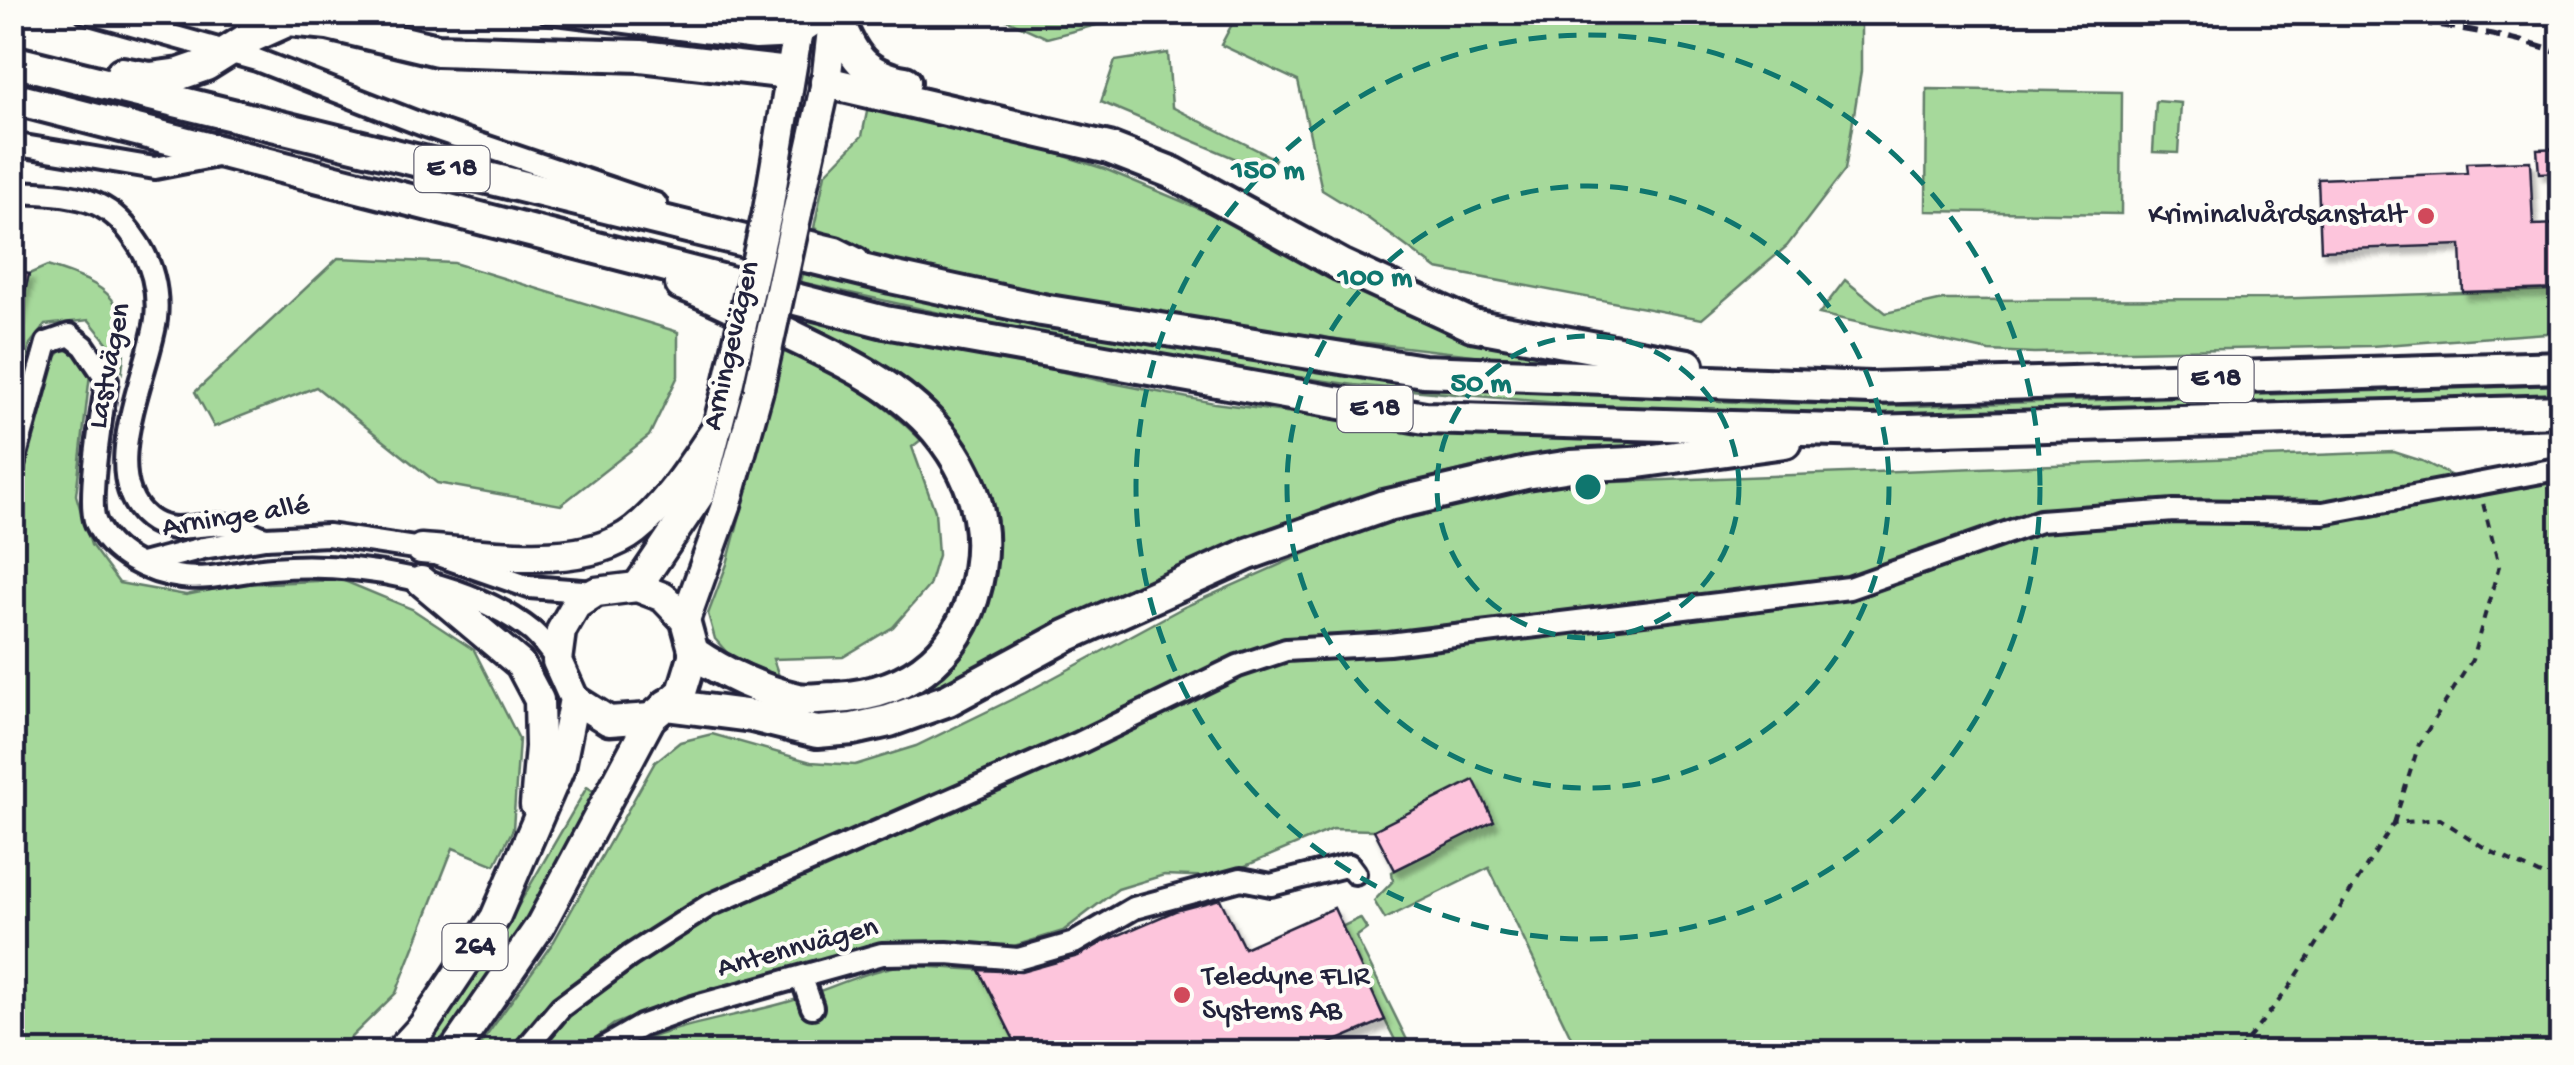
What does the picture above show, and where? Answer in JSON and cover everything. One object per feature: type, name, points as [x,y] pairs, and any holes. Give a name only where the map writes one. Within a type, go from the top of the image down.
[{"type":"highway","points":[[833,12],[850,48],[868,72],[990,99],[1085,126],[1109,148]]},
{"type":"highway","points":[[12,46],[150,78],[180,74],[289,20],[328,24],[437,50],[641,56],[789,73]]},
{"type":"highway","name":"E 18","points":[[12,61],[1042,310],[1424,372],[1870,388],[2562,367]]},
{"type":"highway","points":[[826,82],[1109,148],[1173,172],[1341,266],[1472,325],[1666,362],[1870,388]]},
{"type":"highway","name":"E 18","points":[[12,98],[886,322],[1425,418],[1872,430],[2562,410]]},
{"type":"highway","points":[[503,222],[700,290],[847,363],[898,394],[937,431],[978,498],[983,546],[974,603],[954,639],[928,666],[900,683],[866,696],[800,700],[717,669],[694,653]]},
{"type":"highway","points":[[659,712],[752,716],[816,732],[854,730],[948,700],[1066,636],[1248,554],[1384,506],[1526,472],[1631,463],[1872,430]]},
{"type":"main road","name":"Arningevägen","points":[[685,620],[727,503],[759,388],[826,82],[833,12]]},
{"type":"main road","name":"Arningevägen","points":[[638,586],[700,494],[768,210],[798,25]]},
{"type":"main road","points":[[789,73],[826,82]]},
{"type":"main road","points":[[421,549],[534,556],[589,551],[633,532],[672,492],[718,427]]},
{"type":"main road","points":[[420,581],[520,664],[539,700],[540,747],[532,831]]},
{"type":"main road","points":[[659,712],[609,721],[574,699],[557,661],[561,631],[576,606],[596,592],[638,586],[663,597],[685,620],[694,653]]},
{"type":"main road","name":"264","points":[[452,1052],[540,926],[659,712],[682,692],[694,653]]},
{"type":"main road","name":"264","points":[[399,1052],[423,1026],[495,918],[561,764],[574,699]]},
{"type":"street","points":[[86,12],[230,52],[636,199],[836,248],[891,276]]},
{"type":"street","points":[[549,12],[756,39],[833,12]]},
{"type":"street","points":[[12,144],[155,168],[231,153]]},
{"type":"street","name":"Lastvägen","points":[[12,192],[90,201],[122,220],[144,251],[154,278],[156,320],[126,437],[125,468],[133,499],[147,517],[171,529],[230,525],[266,538]]},
{"type":"street","points":[[12,468],[47,343],[70,336],[84,346],[107,380],[97,447],[94,519],[114,550],[142,564]]},
{"type":"street","points":[[523,1052],[561,1007],[708,906],[1077,744],[1238,666],[1286,650],[1389,644],[1850,588],[2040,521],[2174,511],[2324,513],[2562,468]]},
{"type":"street","name":"Arninge allé","points":[[142,564],[203,548],[266,538],[328,535],[421,549],[529,587],[596,592]]},
{"type":"street","name":"Arninge allé","points":[[142,564],[182,577],[210,578],[275,567],[323,567],[420,581],[493,607],[535,633],[557,661]]},
{"type":"street","name":"Antennvägen","points":[[596,1052],[641,1026],[693,1008],[882,954],[947,953],[1018,960],[1074,943],[1134,908],[1240,879],[1270,885],[1349,865],[1354,874]]},
{"type":"street","points":[[802,978],[812,1008]]},
{"type":"path","points":[[2238,1052],[2289,988],[2394,823],[2420,744],[2472,660],[2498,566],[2478,484]]},
{"type":"path","points":[[2394,823],[2440,819],[2488,850],[2548,878],[2562,878]]},
{"type":"path","points":[[1792,1052],[1814,1048],[1831,1052]]},
{"type":"green space","points":[[992,12],[1142,13],[1047,38]]},
{"type":"green space","points":[[1238,13],[1851,13],[1861,20],[1861,71],[1845,170],[1787,246],[1702,319],[1437,269],[1322,190],[1298,81],[1221,45]]},
{"type":"green space","points":[[1168,53],[1172,107],[1275,159],[1267,172],[1101,102],[1115,61]]},
{"type":"green space","points":[[1927,89],[2122,92],[2121,214],[1926,211]]},
{"type":"green space","points":[[2156,101],[2181,103],[2178,153],[2153,152]]},
{"type":"green space","points":[[868,107],[1046,150],[1105,169],[1543,353],[1547,360],[1541,363],[1328,338],[1111,306],[881,259],[814,228],[825,174],[862,136]]},
{"type":"green space","points":[[338,258],[454,263],[678,332],[678,376],[649,436],[561,505],[437,483],[316,387],[214,427],[195,392]]},
{"type":"green space","points":[[47,266],[87,280],[112,299],[123,327],[122,371],[113,350],[89,320],[45,325],[30,344],[27,359],[13,358],[29,274]]},
{"type":"green space","points":[[804,270],[1014,317],[1209,352],[1355,373],[1615,395],[1915,406],[2561,385],[2561,394],[2029,414],[1872,416],[1591,406],[1354,385],[1222,366],[1016,330],[801,282]]},
{"type":"green space","points":[[1845,280],[1886,313],[1943,300],[2267,299],[2561,290],[2561,332],[2371,346],[1989,351],[1819,314]]},
{"type":"green space","points":[[796,311],[1214,403],[1325,417],[1657,441],[1657,447],[1534,456],[1484,464],[1351,498],[1154,578],[985,672],[867,719],[819,717],[905,698],[943,675],[966,644],[988,602],[995,540],[985,488],[948,419],[901,376],[792,319]]},
{"type":"green space","points":[[62,350],[75,351],[90,374],[76,495],[91,545],[119,583],[186,595],[241,584],[342,580],[412,609],[474,650],[519,739],[513,829],[495,865],[453,848],[396,993],[336,1052],[13,1052],[13,520],[46,384],[54,359]]},
{"type":"green space","points":[[784,350],[857,388],[921,440],[912,447],[935,511],[938,555],[929,586],[893,627],[843,657],[773,659],[779,676],[730,656],[715,639],[708,614],[727,564]]},
{"type":"green space","points":[[2394,452],[2422,461],[2482,491],[2561,477],[2561,1052],[1550,1052],[1571,1037],[1489,868],[1385,919],[1374,901],[1393,881],[1392,872],[1493,821],[1473,780],[1374,830],[1333,829],[1219,877],[1164,875],[1118,889],[1063,931],[1014,946],[894,941],[701,991],[614,1024],[577,1052],[533,1052],[556,1022],[699,904],[514,1052],[475,1052],[554,941],[655,762],[680,742],[712,734],[811,762],[855,765],[916,746],[1025,693],[1184,607],[1333,541],[1469,496],[1561,484]]},
{"type":"green space","points":[[587,787],[598,794],[496,969],[431,1052],[416,1052],[488,958]]},
{"type":"green space","points":[[1360,918],[1367,929],[1356,937],[1413,1052],[1401,1052],[1339,928]]},
{"type":"green space","points":[[902,965],[979,970],[1020,1052],[619,1052],[660,1035],[791,1001]]},
{"type":"building","points":[[2562,148],[2562,172],[2539,173],[2537,149]]},
{"type":"building","name":"Kriminalvårdsanstalt","points":[[2530,161],[2533,225],[2562,224],[2562,289],[2463,292],[2461,245],[2321,250],[2318,179],[2467,173],[2466,163]]},
{"type":"building","points":[[12,270],[29,274],[19,318],[12,317]]},
{"type":"building","points":[[1474,780],[1494,821],[1395,870],[1374,830]]},
{"type":"building","name":"Teledyne FLIR Systems AB","points":[[1220,899],[1244,948],[1334,908],[1385,1020],[1310,1052],[1020,1052],[979,970],[1021,972],[1078,956],[1175,911]]},
{"type":"railway","points":[[2303,12],[2467,30],[2562,54]]},
{"type":"place","name":"Kriminalvårdsanstalt","points":[[2426,216]]},
{"type":"place","name":"Teledyne FLIR Systems AB","points":[[1182,995]]}]
